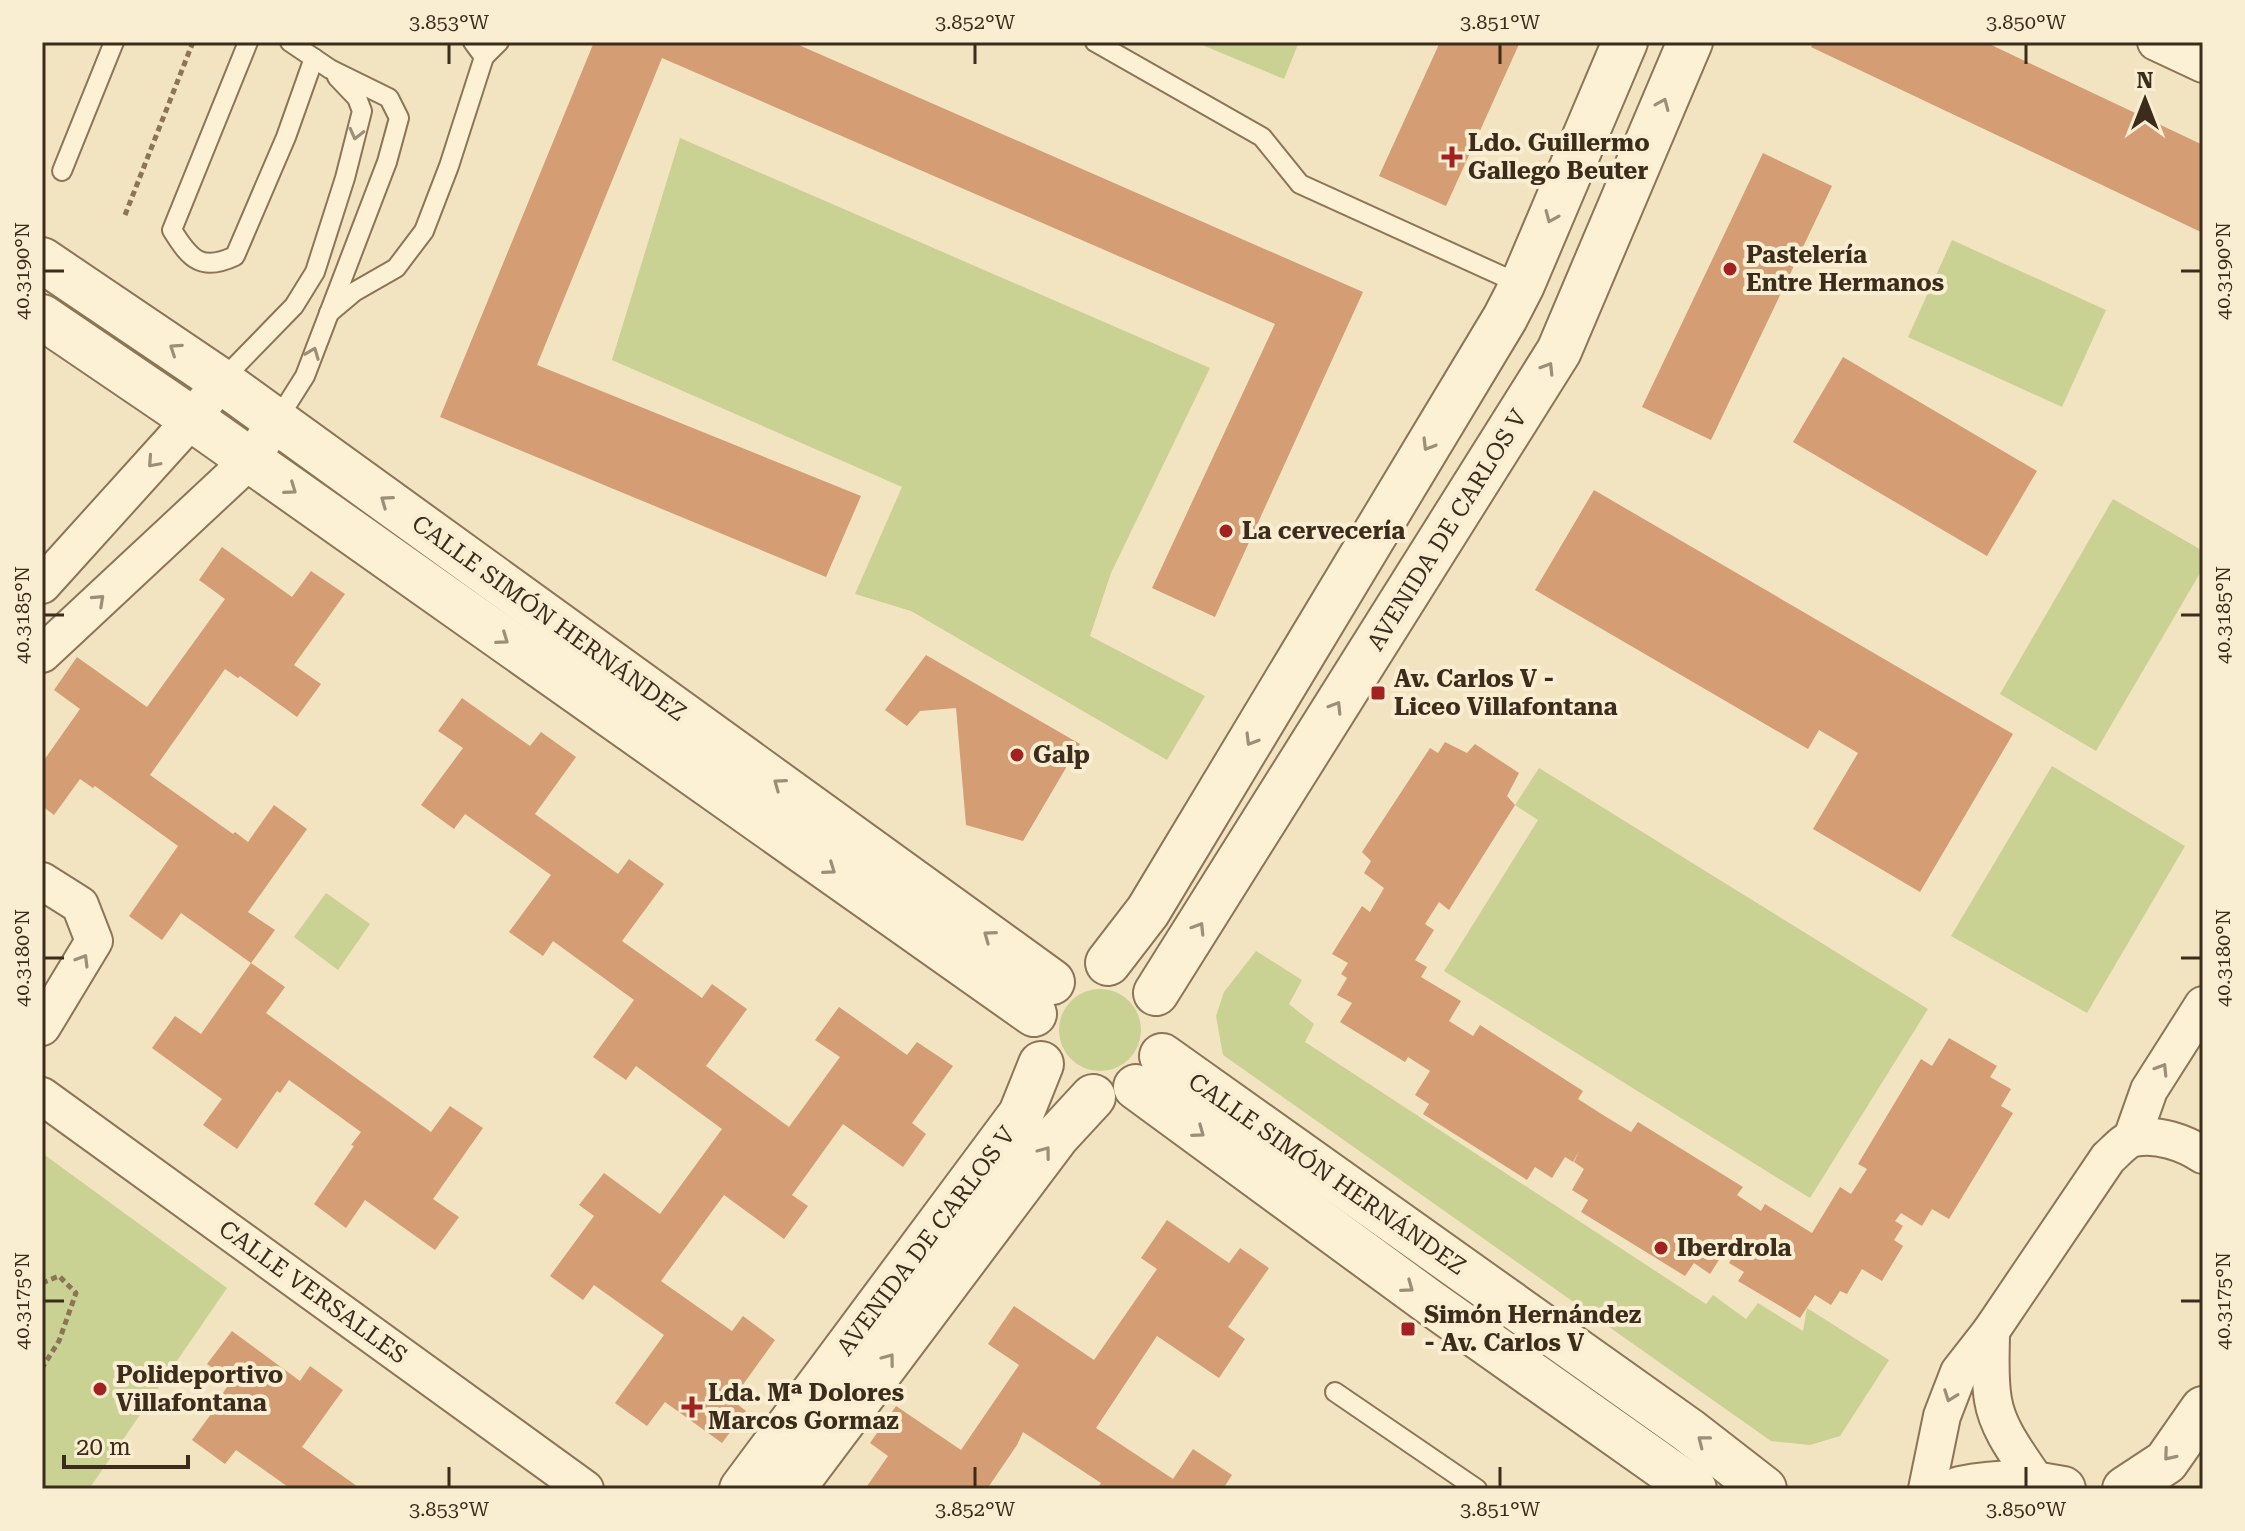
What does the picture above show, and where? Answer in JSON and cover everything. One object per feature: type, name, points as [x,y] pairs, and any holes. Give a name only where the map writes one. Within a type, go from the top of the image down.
[{"type":"street","points":[[1108,963],[1148,911],[1522,285],[1625,42]]},
{"type":"street","name":"AVENIDA DE CARLOS V","points":[[1156,993],[1559,351],[1690,42]]},
{"type":"street","points":[[2156,42],[2203,64]]},
{"type":"street","name":"CALLE SIMÓN HERNÁNDEZ","points":[[42,260],[221,381],[1043,998]]},
{"type":"street","name":"CALLE SIMÓN HERNÁNDEZ","points":[[42,317],[1043,998]]},
{"type":"street","points":[[42,585],[192,419],[221,381]]},
{"type":"street","points":[[42,654],[250,460],[276,422]]},
{"type":"street","points":[[42,881],[80,905],[94,941],[42,1027]]},
{"type":"street","points":[[1088,963],[1108,963],[1136,973],[1156,993],[1165,1013],[1167,1035],[1149,1072],[1115,1095],[1093,1097],[1063,1086],[1041,1064],[1033,1040],[1043,998],[1069,970],[1088,963]]},
{"type":"street","points":[[1927,1489],[1942,1416],[1959,1372],[1991,1331],[2108,1158],[2132,1138],[2149,1090],[2203,1005]]},
{"type":"street","name":"AVENIDA DE CARLOS V","points":[[742,1489],[1021,1114],[1041,1064]]},
{"type":"street","name":"CALLE SIMÓN HERNÁNDEZ","points":[[1149,1072],[1428,1301],[1694,1489]]},
{"type":"street","name":"CALLE SIMÓN HERNÁNDEZ","points":[[1149,1072],[1688,1430],[1764,1489]]},
{"type":"street","name":"CALLE VERSALLES","points":[[42,1096],[585,1489]]},
{"type":"street","name":"AVENIDA DE CARLOS V","points":[[792,1489],[1057,1136],[1093,1097]]},
{"type":"street","points":[[2132,1138],[2161,1138],[2190,1146],[2203,1155]]},
{"type":"street","points":[[1991,1331],[1992,1399],[1996,1414],[2050,1486]]},
{"type":"street","points":[[2125,1489],[2166,1462],[2203,1409]]},
{"type":"street","points":[[1960,1489],[1999,1482],[2050,1486]]},
{"type":"lane","points":[[62,171],[114,42]]},
{"type":"lane","points":[[248,42],[172,230],[184,249],[199,263],[219,264],[235,256],[322,64]]},
{"type":"lane","points":[[276,422],[305,376],[387,162],[399,118],[389,98],[322,64],[290,42]]},
{"type":"lane","points":[[327,315],[354,292],[396,268],[424,231],[449,166],[478,50],[499,42]]},
{"type":"lane","points":[[1095,42],[1262,137],[1300,184],[1522,285]]},
{"type":"lane","points":[[221,381],[294,306],[315,272],[345,178],[362,111],[357,98],[322,64]]},
{"type":"lane","points":[[1335,1392],[1477,1489]]},
{"type":"path","points":[[125,215],[193,42]]},
{"type":"path","points":[[42,1283],[59,1276],[76,1293],[59,1341],[42,1368]]},
{"type":"green space","points":[[1195,42],[1299,42],[1284,79]]},
{"type":"green space","points":[[680,138],[1210,368],[1111,573],[1090,636],[1205,696],[1167,760],[911,611],[855,594],[902,487],[612,360]]},
{"type":"green space","points":[[1952,240],[2106,310],[2062,407],[1908,337]]},
{"type":"green space","points":[[2113,499],[2203,551],[2203,568],[2096,751],[2000,694]]},
{"type":"green space","points":[[2052,766],[2185,846],[2087,1013],[1951,936]]},
{"type":"green space","points":[[1539,768],[1928,1009],[1810,1198],[1444,971],[1538,820],[1515,805]]},
{"type":"green space","points":[[326,893],[370,924],[338,970],[294,937]]},
{"type":"green space","points":[[1256,951],[1302,980],[1289,1004],[1314,1024],[1305,1042],[1706,1304],[1713,1295],[1746,1319],[1758,1303],[1803,1331],[1807,1308],[1889,1360],[1840,1436],[1810,1445],[1771,1441],[1223,1055],[1216,1016],[1224,992]]},
{"type":"green space","points":[[1100,989],[1116,992],[1129,1001],[1138,1014],[1141,1030],[1138,1046],[1129,1059],[1116,1068],[1100,1071],[1084,1068],[1071,1059],[1062,1046],[1059,1030],[1062,1014],[1071,1001],[1084,992]]},
{"type":"green space","name":"Polideportivo Villafontana","points":[[42,1153],[227,1288],[89,1489],[42,1489]]},
{"type":"building","points":[[594,42],[792,42],[1363,292],[1215,617],[1152,588],[1275,324],[662,58],[537,365],[861,496],[826,577],[440,417]]},
{"type":"building","points":[[1440,42],[1520,42],[1446,206],[1379,176]]},
{"type":"building","points":[[1814,42],[1985,42],[2203,145],[2203,233],[1811,47]]},
{"type":"building","points":[[1763,153],[1832,186],[1711,440],[1642,407]]},
{"type":"building","points":[[1843,357],[2037,471],[1987,556],[1793,442]]},
{"type":"building","points":[[1594,490],[2013,734],[1920,892],[1813,829],[1858,753],[1819,730],[1808,749],[1535,590]]},
{"type":"building","points":[[222,547],[292,597],[311,571],[345,594],[294,665],[321,684],[297,717],[240,676],[238,678],[225,669],[150,775],[248,842],[274,805],[307,829],[248,912],[275,930],[251,963],[181,913],[162,940],[129,916],[178,846],[95,786],[93,788],[80,779],[54,815],[42,806],[42,763],[80,709],[54,690],[77,657],[147,707],[225,599],[199,580]]},
{"type":"building","name":"Galp","points":[[926,655],[1080,744],[1023,841],[966,825],[956,708],[920,711],[907,726],[885,710]]},
{"type":"building","points":[[462,698],[530,746],[541,732],[576,757],[535,814],[618,874],[629,859],[664,884],[622,941],[702,998],[712,984],[747,1009],[706,1066],[789,1127],[840,1057],[815,1040],[839,1007],[907,1055],[917,1042],[953,1066],[912,1123],[926,1134],[903,1167],[843,1124],[792,1195],[808,1206],[784,1239],[724,1195],[661,1281],[732,1331],[743,1316],[775,1340],[732,1400],[746,1411],[722,1443],[665,1402],[647,1426],[615,1403],[664,1335],[594,1285],[583,1300],[550,1276],[594,1216],[579,1205],[604,1173],[660,1214],[722,1129],[636,1066],[626,1080],[593,1057],[634,1000],[553,941],[543,956],[509,932],[551,875],[465,814],[454,829],[421,805],[463,748],[438,731]]},
{"type":"building","points":[[1445,742],[1467,753],[1475,744],[1519,773],[1507,796],[1515,805],[1449,910],[1439,902],[1425,924],[1434,930],[1415,960],[1427,967],[1421,977],[1461,1001],[1449,1021],[1473,1036],[1480,1025],[1583,1091],[1578,1099],[1603,1115],[1631,1132],[1638,1122],[1743,1187],[1737,1195],[1761,1211],[1765,1204],[1812,1233],[1840,1187],[1851,1194],[1867,1169],[1858,1164],[1921,1059],[1932,1066],[1949,1038],[1997,1066],[1990,1077],[2011,1089],[2001,1106],[2013,1113],[1949,1219],[1932,1209],[1922,1226],[1901,1213],[1895,1221],[1903,1226],[1894,1240],[1903,1246],[1882,1281],[1862,1269],[1847,1294],[1840,1291],[1831,1305],[1815,1295],[1800,1318],[1738,1281],[1744,1272],[1729,1263],[1732,1258],[1724,1252],[1710,1274],[1694,1263],[1685,1276],[1581,1212],[1588,1200],[1572,1190],[1584,1169],[1574,1162],[1579,1151],[1573,1162],[1565,1157],[1552,1178],[1535,1167],[1527,1180],[1423,1114],[1429,1104],[1415,1095],[1430,1071],[1408,1057],[1405,1062],[1340,1022],[1352,1003],[1337,995],[1347,978],[1341,974],[1348,963],[1332,954],[1362,906],[1370,912],[1384,888],[1364,873],[1371,861],[1362,852],[1430,748],[1438,753]]},
{"type":"building","points":[[251,963],[285,987],[266,1013],[431,1132],[450,1106],[483,1128],[433,1199],[459,1217],[435,1250],[365,1200],[346,1228],[314,1204],[361,1132],[289,1080],[280,1093],[277,1091],[237,1149],[203,1125],[222,1099],[152,1048],[175,1016],[201,1034]]},
{"type":"building","points":[[1167,1220],[1229,1263],[1240,1248],[1269,1268],[1228,1327],[1245,1339],[1219,1378],[1157,1336],[1096,1428],[1173,1479],[1193,1449],[1232,1475],[1223,1489],[1097,1489],[1101,1483],[1023,1432],[987,1489],[865,1489],[888,1456],[870,1443],[896,1406],[961,1450],[1019,1365],[988,1344],[1014,1306],[1094,1360],[1157,1269],[1141,1258]]},
{"type":"building","points":[[232,1331],[300,1381],[310,1366],[343,1390],[302,1447],[361,1489],[291,1489],[236,1450],[225,1464],[192,1440],[225,1395],[223,1393],[231,1381],[207,1364]]},
{"type":"place","name":"Ldo. Guillermo Gallego Beuter","points":[[1452,157]]},
{"type":"place","name":"Pastelería Entre Hermanos","points":[[1730,269]]},
{"type":"place","name":"La cervecería","points":[[1226,531]]},
{"type":"place","name":"Av. Carlos V - Liceo Villafontana","points":[[1378,693]]},
{"type":"place","name":"Galp","points":[[1017,755]]},
{"type":"place","name":"Iberdrola","points":[[1661,1248]]},
{"type":"place","name":"Simón Hernández - Av. Carlos V","points":[[1408,1329]]},
{"type":"place","name":"Polideportivo Villafontana","points":[[100,1389]]},
{"type":"place","name":"Lda. Mª Dolores Marcos Gormaz","points":[[692,1407]]}]
